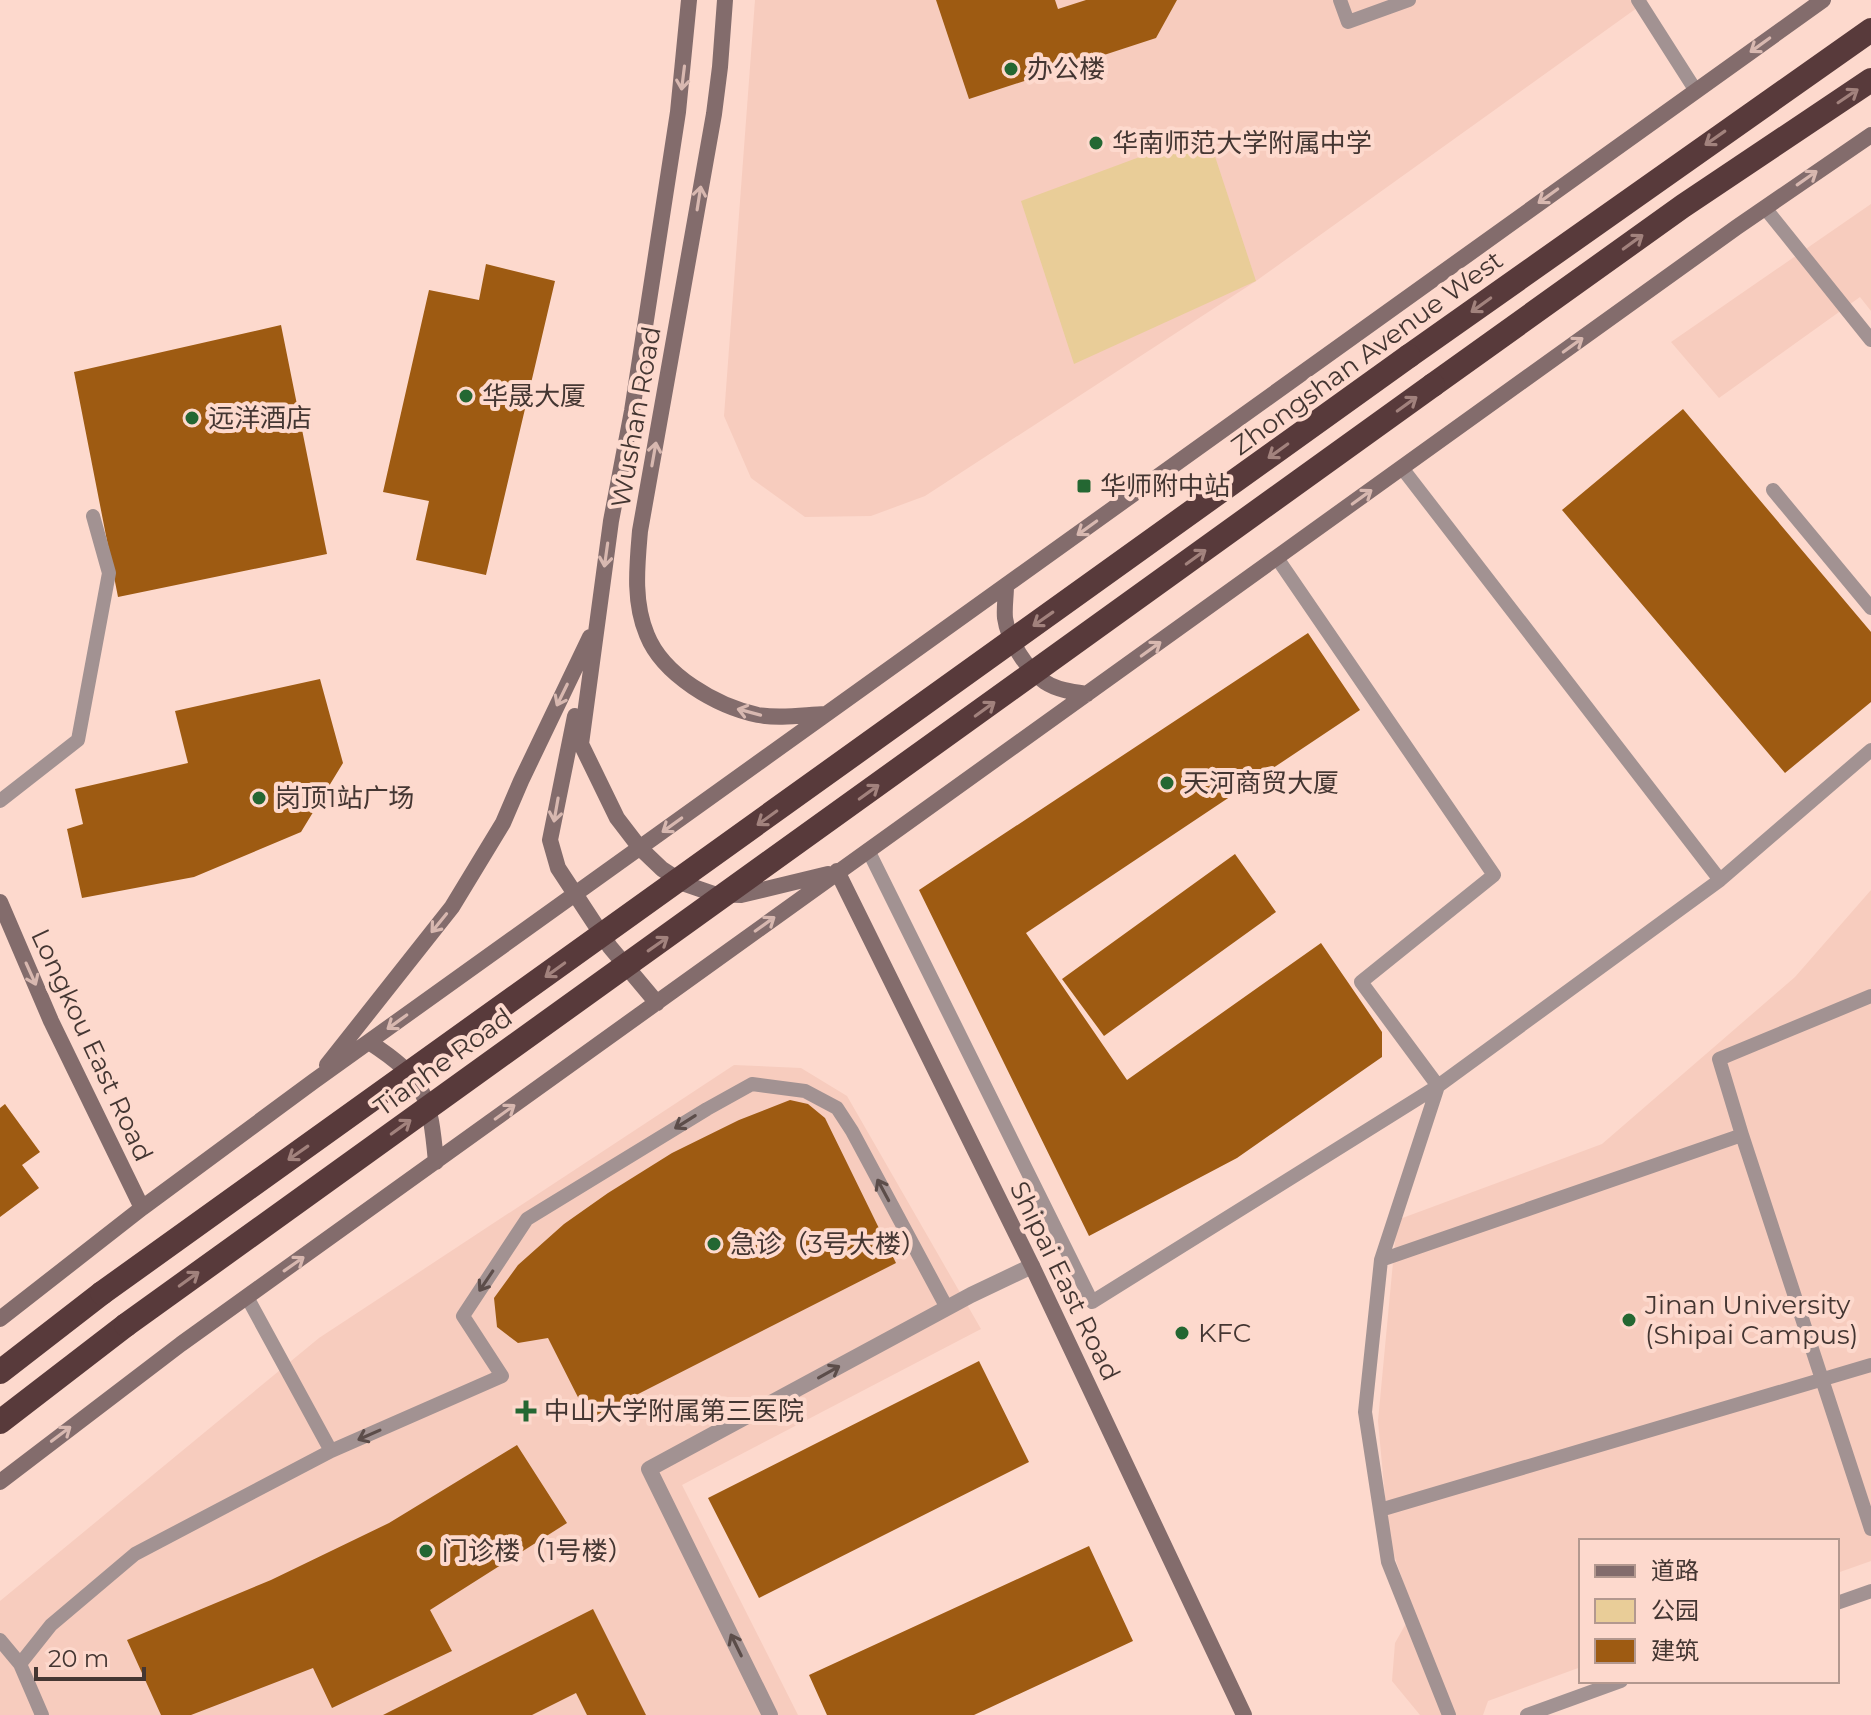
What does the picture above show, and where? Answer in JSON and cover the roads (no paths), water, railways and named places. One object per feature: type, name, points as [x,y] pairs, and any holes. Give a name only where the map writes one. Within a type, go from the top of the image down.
[{"type":"highway","name":"Zhongshan Avenue West","points":[[898,723],[1409,356],[1871,30]]},
{"type":"highway","name":"Tianhe Road","points":[[0,1422],[126,1325],[1433,385],[1683,206],[1871,80]]},
{"type":"highway","name":"Tianhe Road","points":[[0,1372],[102,1293],[898,723]]},
{"type":"main road","name":"Wushan Road","points":[[689,0],[678,112],[632,411],[611,521],[581,744],[617,818],[640,848],[662,869],[685,884],[714,894],[741,895],[837,871]]},
{"type":"main road","name":"Wushan Road","points":[[725,0],[714,114],[640,531],[638,601],[646,634],[657,655],[706,694],[739,710],[761,715],[827,714]]},
{"type":"main road","points":[[0,1319],[142,1208],[314,1081],[1823,0]]},
{"type":"main road","points":[[0,1482],[247,1297],[837,871],[1871,135]]},
{"type":"main road","points":[[1006,586],[1005,619],[1014,645],[1028,664],[1044,681],[1063,690],[1087,694]]},
{"type":"main road","name":"Wushan Road","points":[[596,625],[550,840],[558,868],[574,895],[619,959],[657,1003]]},
{"type":"main road","points":[[314,1081],[452,907],[503,823],[596,625]]},
{"type":"main road","name":"Shipai East Road","points":[[837,871],[1032,1266],[1244,1715]]},
{"type":"main road","name":"Longkou East Road","points":[[0,905],[51,1021],[142,1208]]},
{"type":"main road","points":[[369,1042],[404,1067],[425,1096],[431,1114],[436,1162]]},
{"type":"street","points":[[770,1715],[649,1469],[947,1308],[1032,1266]]},
{"type":"lane","points":[[1340,0],[1348,22],[1409,0]]},
{"type":"lane","points":[[1638,0],[1696,91]]},
{"type":"lane","points":[[1765,208],[1871,340]]},
{"type":"lane","points":[[1402,468],[1720,880]]},
{"type":"lane","points":[[1773,490],[1871,608]]},
{"type":"lane","points":[[0,801],[78,740],[109,573],[93,516]]},
{"type":"lane","points":[[1277,558],[1494,875],[1361,982],[1438,1086]]},
{"type":"lane","points":[[868,850],[1092,1302],[1438,1086],[1720,880],[1871,750]]},
{"type":"lane","points":[[1871,996],[1719,1059],[1871,1529]]},
{"type":"lane","points":[[20,1664],[51,1625],[135,1554],[331,1451],[502,1376],[463,1316],[527,1219],[752,1084],[805,1091],[837,1108],[947,1308]]},
{"type":"lane","points":[[1438,1086],[1381,1260],[1365,1412],[1388,1562],[1449,1715]]},
{"type":"lane","points":[[1381,1260],[1742,1135]]},
{"type":"lane","points":[[247,1297],[331,1451]]},
{"type":"lane","points":[[1380,1510],[1871,1365]]},
{"type":"lane","points":[[1839,1602],[1871,1591]]},
{"type":"lane","points":[[0,1640],[20,1664],[42,1715]]},
{"type":"lane","points":[[1527,1715],[1615,1683]]},
{"type":"place","name":"办公楼","points":[[1011,69]]},
{"type":"place","name":"华南师范大学附属中学","points":[[1096,143]]},
{"type":"place","name":"华晟大厦","points":[[466,396]]},
{"type":"place","name":"远洋酒店","points":[[192,418]]},
{"type":"place","name":"华师附中站","points":[[1084,486]]},
{"type":"place","name":"天河商贸大厦","points":[[1167,783]]},
{"type":"place","name":"岗顶1站广场","points":[[259,798]]},
{"type":"place","name":"急诊（3号大楼）","points":[[714,1244]]},
{"type":"place","name":"Jinan University (Shipai Campus)","points":[[1629,1320]]},
{"type":"place","name":"KFC","points":[[1182,1333]]},
{"type":"place","name":"中山大学附属第三医院","points":[[526,1411]]},
{"type":"place","name":"门诊楼（1号楼）","points":[[426,1551]]}]
